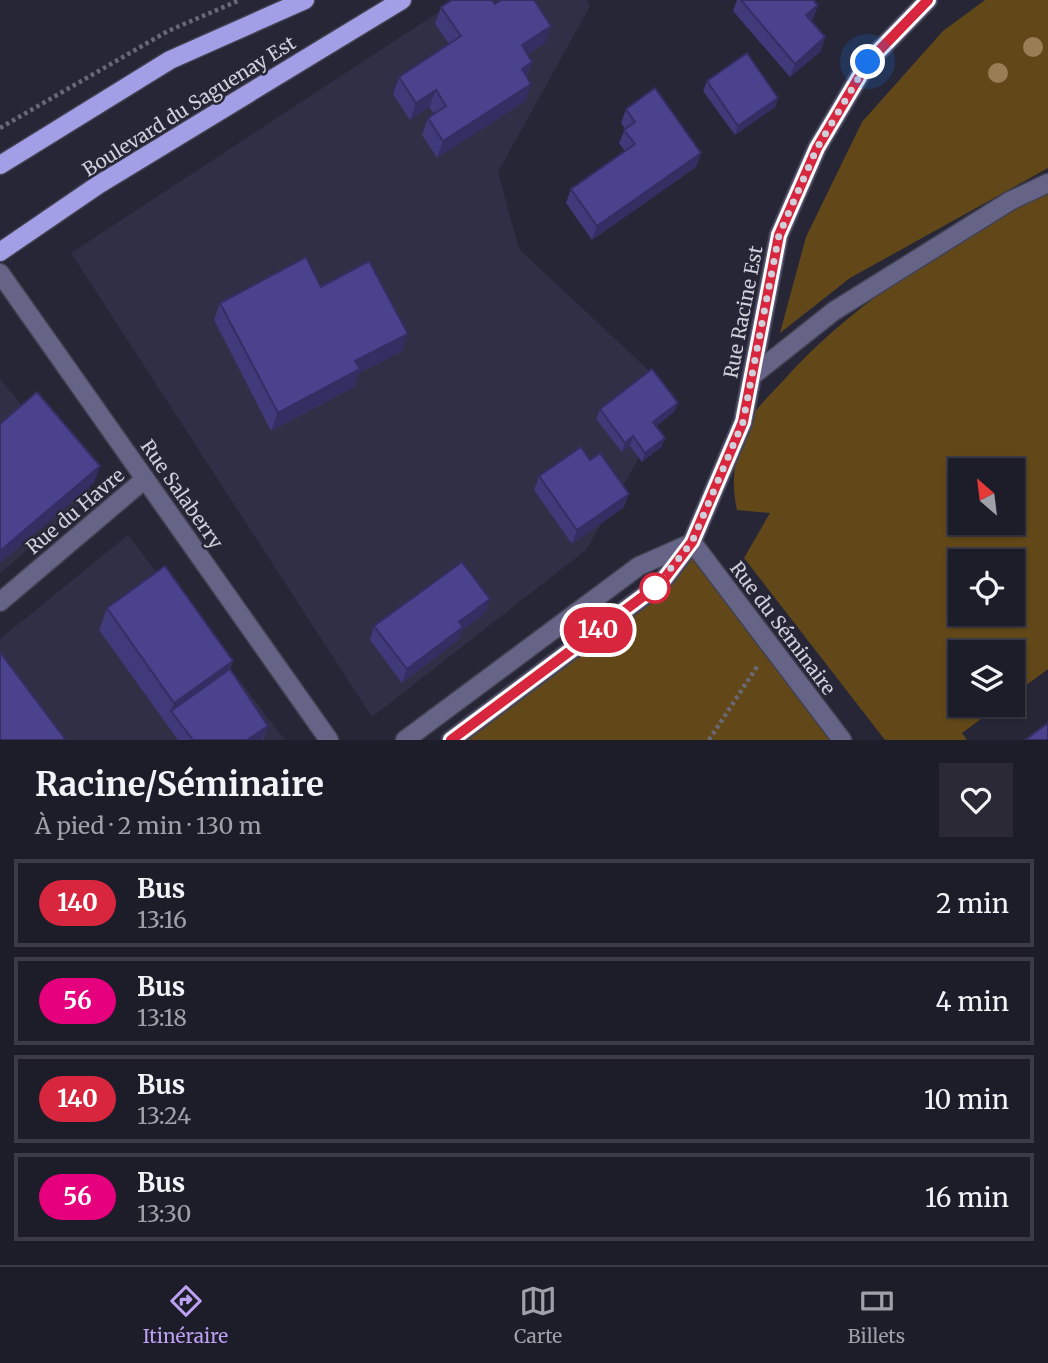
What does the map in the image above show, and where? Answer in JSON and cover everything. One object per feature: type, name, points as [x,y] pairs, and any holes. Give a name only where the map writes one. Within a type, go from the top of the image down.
[{"type":"main road","name":"Boulevard du Saguenay Est","points":[[0,165],[170,60],[305,0]]},
{"type":"main road","name":"Boulevard du Saguenay Est","points":[[0,252],[98,185],[402,0]]},
{"type":"street","name":"Rue Racine Est","points":[[451,740],[661,583],[692,542],[743,422],[779,235],[817,148],[868,62],[928,0]]},
{"type":"street","points":[[752,376],[834,312],[1010,201],[1048,183]]},
{"type":"street","name":"Rue Salaberry","points":[[0,273],[329,740]]},
{"type":"street","name":"Rue du Havre","points":[[0,602],[145,479]]},
{"type":"street","points":[[405,740],[639,566],[692,542]]},
{"type":"street","name":"Rue du Séminaire","points":[[692,542],[842,740]]},
{"type":"path","points":[[709,740],[771,646]]},
{"type":"shaded area","points":[[457,0],[587,0],[590,6],[498,172],[519,249],[675,395],[586,550],[372,717],[71,253]]},
{"type":"shaded area","points":[[985,0],[1048,0],[1048,168],[850,278],[780,333],[806,237],[862,122],[943,31]]},
{"type":"shaded area","points":[[1048,183],[1048,669],[1025,686],[1025,640],[948,640],[948,717],[984,717],[962,733],[967,740],[885,740],[744,558],[770,513],[737,510],[734,476],[744,433],[764,400],[842,323],[943,250]]},
{"type":"shaded area","points":[[0,379],[94,493],[0,573]]},
{"type":"shaded area","points":[[128,535],[285,740],[0,740],[0,639]]},
{"type":"shaded area","points":[[692,542],[842,740],[451,740],[661,583]]},
{"type":"building","points":[[452,0],[492,0],[495,4],[501,0],[534,0],[551,26],[522,45],[532,62],[522,69],[531,84],[443,141],[428,118],[446,106],[436,90],[416,103],[399,77],[461,36],[441,7]]},
{"type":"building","points":[[741,0],[813,0],[818,5],[806,15],[825,37],[795,64]]},
{"type":"building","points":[[747,53],[778,98],[738,126],[707,81]]},
{"type":"building","points":[[655,88],[701,153],[597,226],[571,189],[635,144],[624,130],[635,122],[626,109]]},
{"type":"building","points":[[306,257],[321,287],[369,261],[408,334],[355,361],[360,369],[278,413],[220,303]]},
{"type":"building","points":[[652,369],[678,403],[653,422],[665,438],[645,453],[633,436],[625,443],[600,409]]},
{"type":"building","points":[[37,392],[100,466],[0,551],[0,424]]},
{"type":"building","points":[[581,447],[590,460],[600,453],[629,494],[577,530],[539,476]]},
{"type":"building","points":[[462,562],[490,599],[459,622],[463,627],[407,669],[374,626]]},
{"type":"building","points":[[165,566],[233,661],[174,703],[107,608]]},
{"type":"building","points":[[0,652],[66,740],[0,740]]},
{"type":"building","points":[[230,669],[268,726],[247,740],[193,740],[171,711]]},
{"type":"building","points":[[1048,723],[1048,740],[1025,740]]},
{"type":"bus line","name":"140","points":[[451,740],[661,583],[692,542],[743,422],[779,235],[817,148],[868,62],[928,0]]},
{"type":"route","points":[[655,588],[692,542],[743,422],[779,235],[817,148],[868,62]]}]
